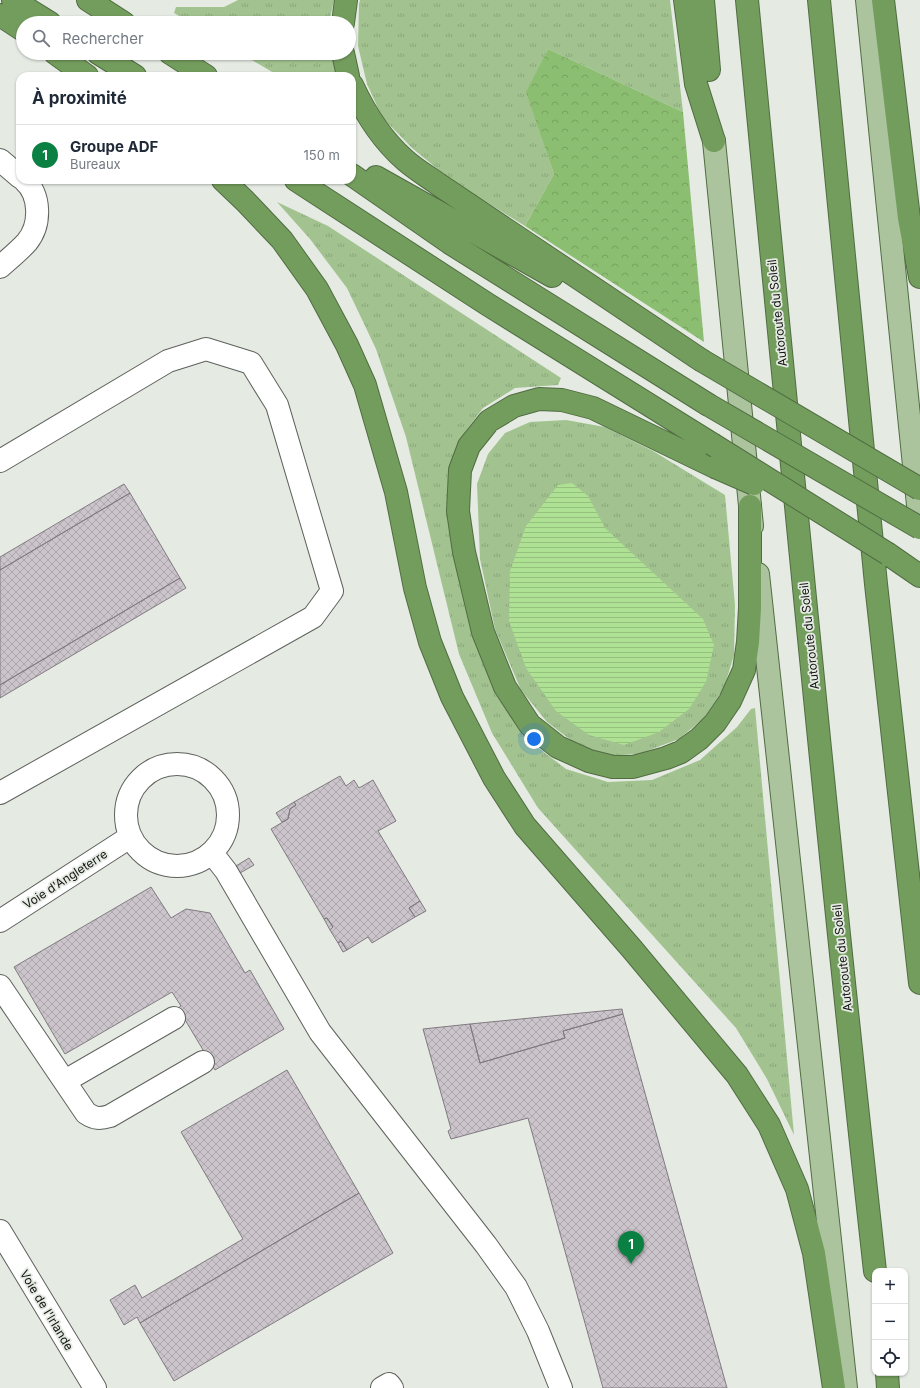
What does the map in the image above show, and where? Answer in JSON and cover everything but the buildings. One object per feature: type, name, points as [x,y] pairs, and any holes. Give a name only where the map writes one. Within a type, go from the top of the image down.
[{"type":"highway","points":[[13,0],[39,16]]},
{"type":"highway","points":[[88,0],[113,16]]},
{"type":"highway","points":[[344,16],[346,0]]},
{"type":"highway","points":[[686,0],[696,84],[714,141]]},
{"type":"highway","points":[[703,0],[714,141]]},
{"type":"highway","name":"Autoroute du Soleil","points":[[747,0],[806,611],[875,1268]]},
{"type":"highway","points":[[819,0],[876,584],[920,983]]},
{"type":"highway","points":[[883,0],[909,218],[920,277]]},
{"type":"highway","points":[[0,15],[16,25]]},
{"type":"highway","points":[[65,60],[81,72]]},
{"type":"highway","points":[[109,60],[129,72]]},
{"type":"highway","points":[[181,60],[200,72]]},
{"type":"highway","points":[[345,60],[347,72]]},
{"type":"highway","points":[[356,94],[362,107],[383,137],[406,160],[438,184],[701,360]]},
{"type":"highway","points":[[356,165],[701,360],[920,489]]},
{"type":"highway","points":[[356,178],[450,244],[707,404],[920,526]]},
{"type":"highway","points":[[227,184],[282,240],[318,289],[347,345],[365,385],[396,492],[415,588],[430,642],[452,697],[494,778],[525,826],[632,949],[737,1075],[768,1125],[797,1189],[814,1253],[834,1388]]},
{"type":"highway","points":[[302,184],[494,308],[825,514],[920,576]]},
{"type":"highway","points":[[750,506],[750,608],[748,642],[744,670],[730,701],[715,723],[704,734],[681,752],[666,758],[633,767],[613,767],[589,761],[558,747],[530,726],[505,687],[483,632],[464,552],[458,511],[460,470],[469,446],[489,421],[514,406],[539,400],[562,400],[593,408],[715,467],[825,514]]},
{"type":"highway","points":[[888,554],[920,571]]},
{"type":"highway","points":[[887,1376],[888,1388]]},
{"type":"main road","points":[[867,0],[920,526]]},
{"type":"main road","points":[[714,141],[750,506],[846,1388]]},
{"type":"street","points":[[0,160],[16,174]]},
{"type":"street","points":[[0,267],[28,241],[36,226],[38,208],[34,194],[28,184]]},
{"type":"street","points":[[0,461],[168,361],[206,349],[251,363],[278,405],[332,591],[313,617],[0,793]]},
{"type":"street","points":[[174,764],[191,765],[205,772],[218,784],[226,800],[228,822],[223,839],[212,852],[194,863],[176,866],[159,863],[145,855],[130,837],[126,816],[129,798],[137,783],[156,768],[174,764]]},
{"type":"street","name":"Voie d'Angleterre","points":[[0,921],[130,837]]},
{"type":"street","points":[[212,852],[226,871],[320,1032],[481,1239],[516,1287],[538,1331],[561,1388]]},
{"type":"street","points":[[0,986],[86,1112],[93,1118],[100,1119],[110,1116],[203,1062]]},
{"type":"street","points":[[65,1081],[174,1018]]},
{"type":"street","name":"Voie de l'Irlande","points":[[0,1231],[95,1388]]},
{"type":"street","points":[[382,1388],[389,1384],[392,1388]]},
{"type":"green space","points":[[238,0],[334,0],[331,16],[179,16],[174,13],[176,7],[224,7]]},
{"type":"green space","points":[[360,0],[670,0],[683,112],[548,49],[527,92],[554,174],[525,226],[451,180],[412,148],[382,117],[367,84],[358,46]]},
{"type":"green space","points":[[548,49],[683,112],[704,342],[525,226],[554,174],[526,92]]},
{"type":"green space","points":[[252,60],[334,60],[336,72],[272,72]]},
{"type":"green space","points":[[277,202],[328,226],[561,378],[558,385],[515,388],[483,408],[465,432],[452,471],[467,613],[496,695],[528,740],[566,769],[608,782],[652,780],[700,760],[737,727],[751,709],[755,708],[794,1135],[767,1079],[736,1028],[538,808],[492,733],[459,654],[406,437],[376,349],[347,288],[310,239]]},
{"type":"green space","points":[[566,420],[605,427],[653,451],[725,495],[735,605],[734,655],[724,688],[705,717],[679,739],[639,754],[607,756],[576,744],[547,722],[521,690],[495,629],[480,559],[477,484],[488,454],[505,433],[530,422]]},
{"type":"shaded area","points":[[572,483],[588,496],[605,528],[703,619],[714,645],[706,682],[689,709],[659,732],[624,745],[589,735],[556,711],[526,668],[509,621],[510,571],[526,526],[558,485]]},
{"type":"place","name":"Groupe ADF","points":[[631,1264]]}]
